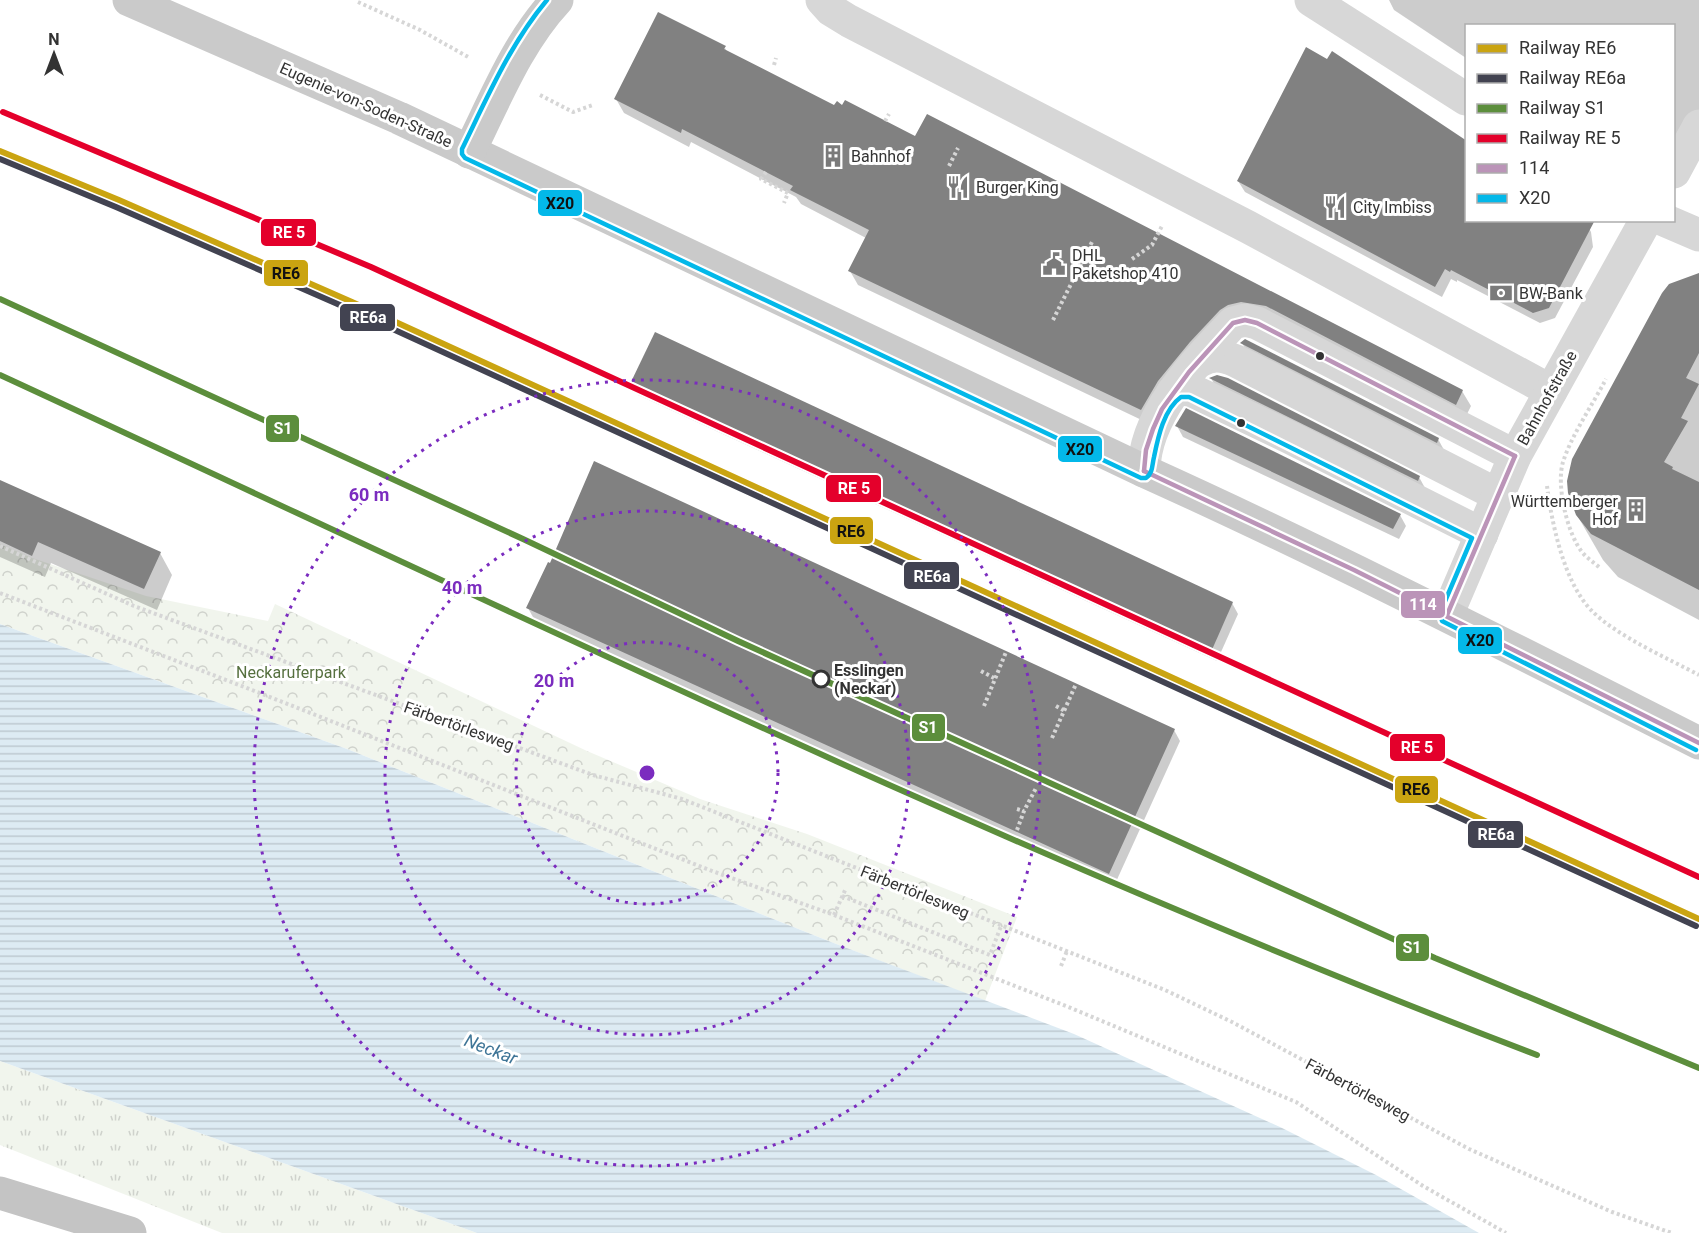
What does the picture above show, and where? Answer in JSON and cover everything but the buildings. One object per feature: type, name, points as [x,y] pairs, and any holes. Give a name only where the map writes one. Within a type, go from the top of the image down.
[{"type":"highway","points":[[0,1195],[91,1233]]},
{"type":"highway","points":[[0,1195],[130,1233]]},
{"type":"main road","name":"Eugenie-von-Soden-Straße","points":[[129,0],[399,118],[1144,471],[1263,525],[1699,743]]},
{"type":"main road","points":[[469,152],[524,44],[541,17],[558,0]]},
{"type":"street","points":[[822,0],[831,10],[869,32],[1248,227],[1551,391]]},
{"type":"street","points":[[1311,0],[1465,98]]},
{"type":"street","points":[[1675,170],[1699,126]]},
{"type":"street","name":"Bahnhofstraße","points":[[1447,615],[1515,456],[1645,222]]},
{"type":"street","points":[[1669,222],[1699,235]]},
{"type":"street","points":[[1144,471],[1145,454],[1150,438],[1165,404],[1173,392],[1238,320],[1250,320],[1342,365],[1515,456]]},
{"type":"street","points":[[1200,361],[1212,355],[1236,361],[1498,495]]},
{"type":"street","points":[[1173,392],[1179,389],[1191,390],[1482,534]]},
{"type":"path","points":[[774,65],[776,58]]},
{"type":"path","points":[[885,121],[889,114]]},
{"type":"path","points":[[949,166],[958,148]]},
{"type":"path","points":[[766,172],[761,179],[788,193],[784,203]]},
{"type":"path","points":[[1053,320],[1093,240]]},
{"type":"path","points":[[1132,259],[1152,245]]},
{"type":"path","points":[[1066,279],[1073,283]]},
{"type":"path","points":[[1599,567],[1581,551],[1576,542],[1565,508],[1561,475],[1568,451],[1610,373]]},
{"type":"path","points":[[1548,478],[1551,513],[1557,540],[1567,569],[1589,609],[1611,627],[1699,675]]},
{"type":"path","name":"Färbertörlesweg","points":[[0,546],[134,606],[593,775],[682,799],[1197,1004],[1469,1149],[1612,1212],[1672,1233]]},
{"type":"path","points":[[0,593],[712,871],[834,915],[1066,1006],[1296,1102],[1423,1186],[1506,1233]]},
{"type":"path","points":[[984,706],[1006,652]]},
{"type":"path","points":[[981,671],[994,678]]},
{"type":"path","points":[[1052,738],[1076,684]]},
{"type":"path","points":[[1056,706],[1065,711]]},
{"type":"path","points":[[1017,830],[1036,788]]},
{"type":"path","points":[[1017,809],[1024,811]]},
{"type":"path","points":[[834,915],[846,888]]},
{"type":"path","points":[[842,896],[990,955],[1001,926]]},
{"type":"path","points":[[1061,966],[1067,951]]},
{"type":"green space","name":"Neckaruferpark","points":[[0,544],[32,558],[146,596],[268,621],[275,604],[587,751],[700,799],[807,834],[1017,917],[985,1001],[347,749],[0,624]]},
{"type":"green space","points":[[0,1061],[477,1233],[222,1233],[0,1145]]},
{"type":"water","name":"Neckar","points":[[0,624],[347,749],[831,942],[1074,1034],[1280,1127],[1376,1175],[1479,1233],[477,1233],[0,1061]]},
{"type":"rail line","name":"RE6","points":[[0,151],[119,200],[352,302],[1699,919]]},
{"type":"rail line","name":"RE6a","points":[[0,159],[349,309],[1696,926]]},
{"type":"rail line","name":"S1","points":[[0,299],[523,539],[738,641],[1435,958],[1699,1068]]},
{"type":"rail line","name":"S1","points":[[0,375],[572,641],[955,814],[1341,978],[1537,1055]]},
{"type":"transit line","name":"X20","points":[[547,0],[522,35],[500,72],[462,149],[465,158],[1141,478],[1146,478],[1151,471],[1160,432],[1170,409],[1181,397],[1189,397],[1472,538],[1440,613],[1442,621],[1696,750]]},
{"type":"transit line","points":[[3,112],[371,267],[1699,877]]},
{"type":"transit line","name":"114","points":[[1144,471],[1146,450],[1162,409],[1189,372],[1233,323],[1245,320],[1257,323],[1515,456]]},
{"type":"transit line","name":"114","points":[[1447,615],[1515,456]]},
{"type":"transit line","name":"114","points":[[1144,471],[1354,570],[1699,743]]},
{"type":"place","name":"Bahnhof","points":[[833,156]]},
{"type":"place","name":"Burger King","points":[[958,187]]},
{"type":"place","name":"City Imbiss","points":[[1335,207]]},
{"type":"place","name":"DHL Paketshop 410","points":[[1054,264]]},
{"type":"place","name":"BW-Bank","points":[[1501,293]]},
{"type":"place","name":"Württemberger Hof","points":[[1636,510]]},
{"type":"place","name":"Esslingen (Neckar)","points":[[821,679]]}]
